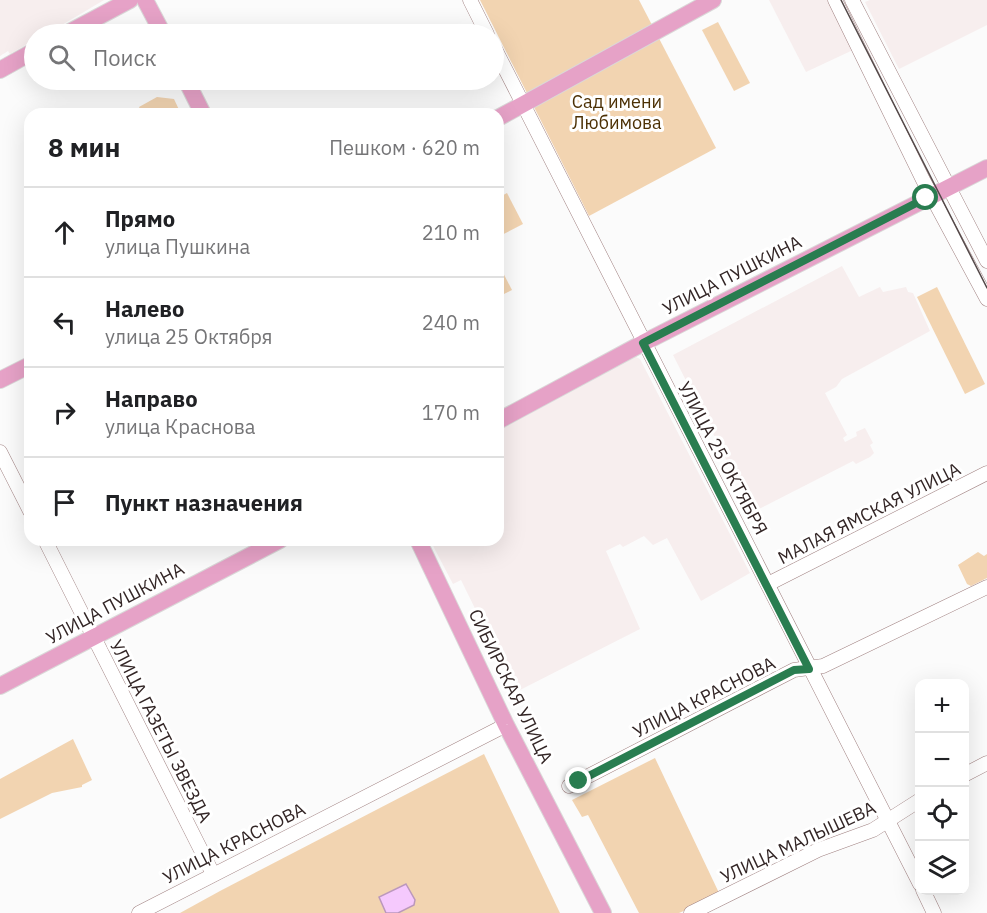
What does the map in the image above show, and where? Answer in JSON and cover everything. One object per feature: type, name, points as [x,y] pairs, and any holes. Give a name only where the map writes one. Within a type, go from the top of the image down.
[{"type":"main road","points":[[85,24],[130,0]]},
{"type":"main road","points":[[146,0],[158,24]]},
{"type":"main road","points":[[504,115],[713,0]]},
{"type":"main road","points":[[0,70],[24,57]]},
{"type":"main road","points":[[191,90],[200,108]]},
{"type":"main road","name":"УЛИЦА ПУШКИНА","points":[[504,419],[643,343],[987,168]]},
{"type":"main road","points":[[0,380],[24,368]]},
{"type":"main road","name":"УЛИЦА ПУШКИНА","points":[[0,686],[268,546]]},
{"type":"main road","name":"СИБИРСКАЯ УЛИЦА","points":[[421,546],[506,725],[603,913]]},
{"type":"street","points":[[470,0],[482,24]]},
{"type":"street","points":[[835,0],[932,195],[987,299]]},
{"type":"street","points":[[852,0],[987,261]]},
{"type":"street","name":"УЛИЦА 25 ОКТЯБРЯ","points":[[504,68],[915,875]]},
{"type":"street","points":[[0,452],[24,499]]},
{"type":"street","name":"МАЛАЯ ЯМСКАЯ УЛИЦА","points":[[768,584],[987,473]]},
{"type":"street","name":"УЛИЦА ГАЗЕТЫ ЗВЕЗДА","points":[[48,546],[213,874]]},
{"type":"street","name":"УЛИЦА КРАСНОВА","points":[[569,786],[794,670],[823,666],[987,587]]},
{"type":"street","name":"УЛИЦА КРАСНОВА","points":[[139,913],[506,725]]},
{"type":"street","points":[[969,773],[987,763]]},
{"type":"street","name":"УЛИЦА МАЛЫШЕВА","points":[[691,913],[818,850],[873,831],[915,803]]},
{"type":"street","points":[[925,895],[934,913]]},
{"type":"shaded area","points":[[0,0],[104,0],[64,24],[24,24],[24,46],[10,54],[8,51],[0,56]]},
{"type":"shaded area","points":[[769,0],[828,0],[853,50],[806,72]]},
{"type":"shaded area","points":[[870,0],[987,0],[987,25],[899,69],[865,2]]},
{"type":"shaded area","points":[[842,266],[859,297],[880,287],[883,292],[906,287],[908,292],[913,293],[930,331],[842,379],[836,387],[825,393],[847,435],[843,438],[845,442],[857,436],[856,432],[865,428],[873,443],[870,445],[874,453],[856,464],[853,461],[753,512],[673,355]]},
{"type":"shaded area","points":[[636,357],[640,359],[750,573],[701,601],[667,538],[653,545],[644,536],[623,547],[620,544],[606,551],[640,629],[516,692],[461,580],[453,584],[433,546],[504,546],[504,428]]},
{"type":"shaded area","points":[[406,884],[415,900],[414,905],[398,913],[386,913],[379,897]]},
{"type":"green space","name":"Сад имени Любимова","points":[[480,0],[639,0],[716,148],[589,216],[504,48],[504,24],[492,24]]},
{"type":"green space","points":[[718,22],[750,83],[734,91],[702,30]]},
{"type":"green space","points":[[157,97],[174,99],[178,108],[139,108]]},
{"type":"green space","points":[[507,193],[523,224],[504,234],[504,195]]},
{"type":"green space","points":[[504,275],[512,290],[504,294]]},
{"type":"green space","points":[[937,287],[985,384],[965,394],[917,297]]},
{"type":"green space","points":[[978,552],[984,556],[987,554],[987,578],[971,586],[967,584],[958,565]]},
{"type":"green space","points":[[73,739],[92,780],[82,787],[52,793],[0,819],[0,779]]},
{"type":"green space","points":[[484,754],[560,913],[180,913],[220,891]]},
{"type":"green space","points":[[655,758],[720,895],[679,913],[639,913],[588,815],[582,817],[572,800]]},
{"type":"tram line","points":[[841,0],[987,288]]},
{"type":"route","points":[[579,781],[794,670],[809,669],[768,584],[643,343],[926,198]]}]
